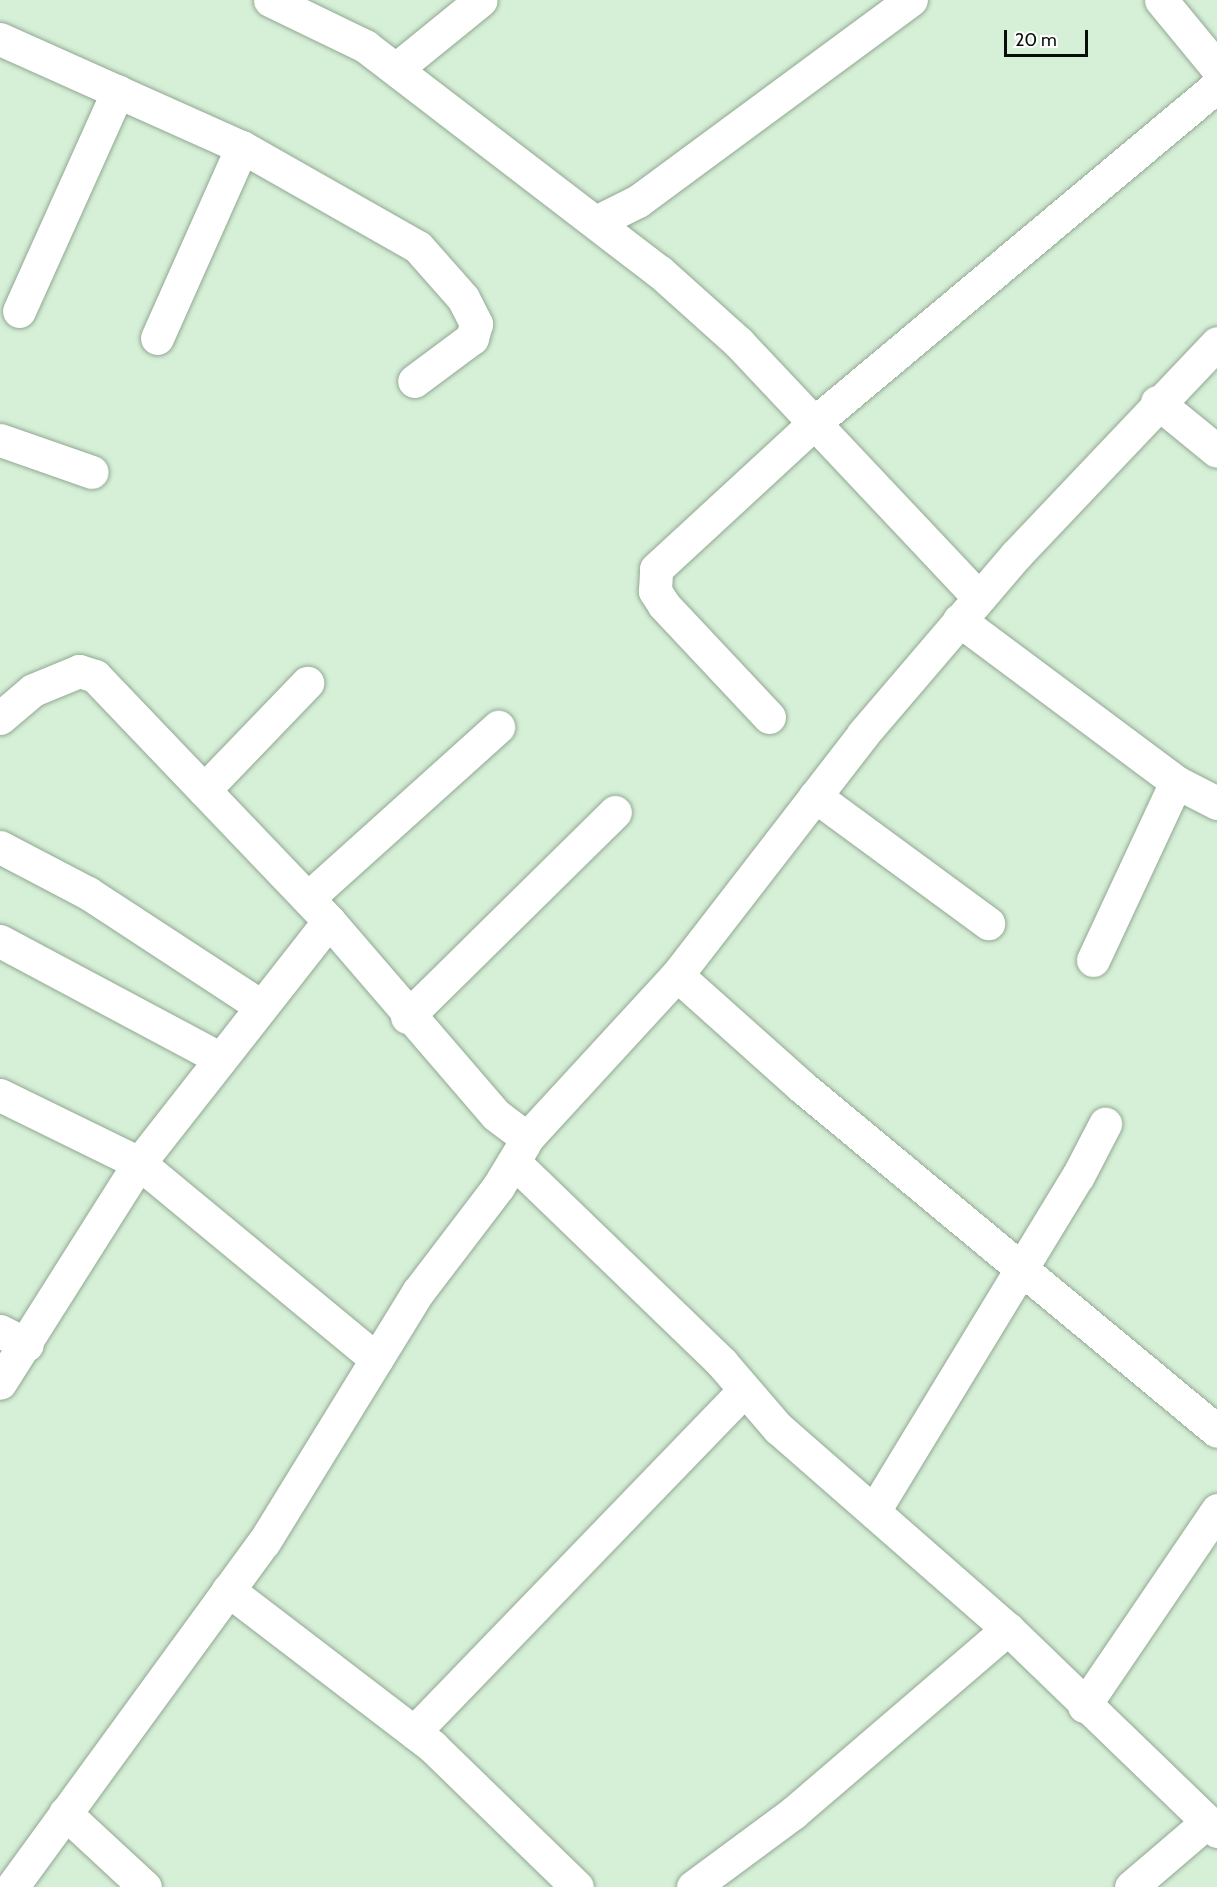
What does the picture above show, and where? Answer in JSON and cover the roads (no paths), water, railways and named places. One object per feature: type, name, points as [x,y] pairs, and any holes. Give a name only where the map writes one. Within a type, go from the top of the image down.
[{"type":"street","points":[[270,0],[355,41],[396,69],[596,222],[739,343],[813,424],[969,609],[1176,782],[1217,803]]},
{"type":"street","points":[[396,69],[481,0]]},
{"type":"street","points":[[596,222],[638,201],[911,0]]},
{"type":"street","points":[[1161,0],[1217,68]]},
{"type":"street","points":[[0,39],[242,147],[418,247],[464,298],[476,324],[472,338],[414,381]]},
{"type":"street","points":[[769,717],[664,605],[655,591],[656,569],[813,424],[1217,86]]},
{"type":"street","points":[[19,311],[118,91]]},
{"type":"street","points":[[157,338],[242,147]]},
{"type":"street","points":[[12,1887],[228,1590],[376,1359],[521,1150],[676,975],[816,796],[969,609],[1157,402],[1217,343]]},
{"type":"street","points":[[1157,402],[1217,451]]},
{"type":"street","points":[[0,440],[92,472]]},
{"type":"street","points":[[0,718],[33,690],[79,671],[95,676],[318,909],[407,1017],[496,1114],[521,1150],[778,1428],[1008,1629],[1084,1706],[1212,1827],[1131,1887]]},
{"type":"street","points":[[204,790],[307,683]]},
{"type":"street","points":[[0,1383],[13,1338],[139,1163],[261,1006],[318,909],[498,727]]},
{"type":"street","points":[[1093,960],[1176,782]]},
{"type":"street","points":[[816,796],[988,923]]},
{"type":"street","points":[[407,1017],[615,812]]},
{"type":"street","points":[[1,850],[88,893],[261,1006]]},
{"type":"street","points":[[0,941],[219,1058]]},
{"type":"street","points":[[676,975],[1022,1269],[1217,1431]]},
{"type":"street","points":[[0,1095],[139,1163],[376,1359]]},
{"type":"street","points":[[874,1511],[1022,1269],[1105,1124]]},
{"type":"street","points":[[414,1732],[744,1390]]},
{"type":"street","points":[[1084,1706],[1217,1510]]},
{"type":"street","points":[[228,1590],[414,1732],[577,1887]]},
{"type":"street","points":[[693,1887],[793,1813],[1008,1629]]},
{"type":"street","points":[[65,1813],[145,1887]]}]
